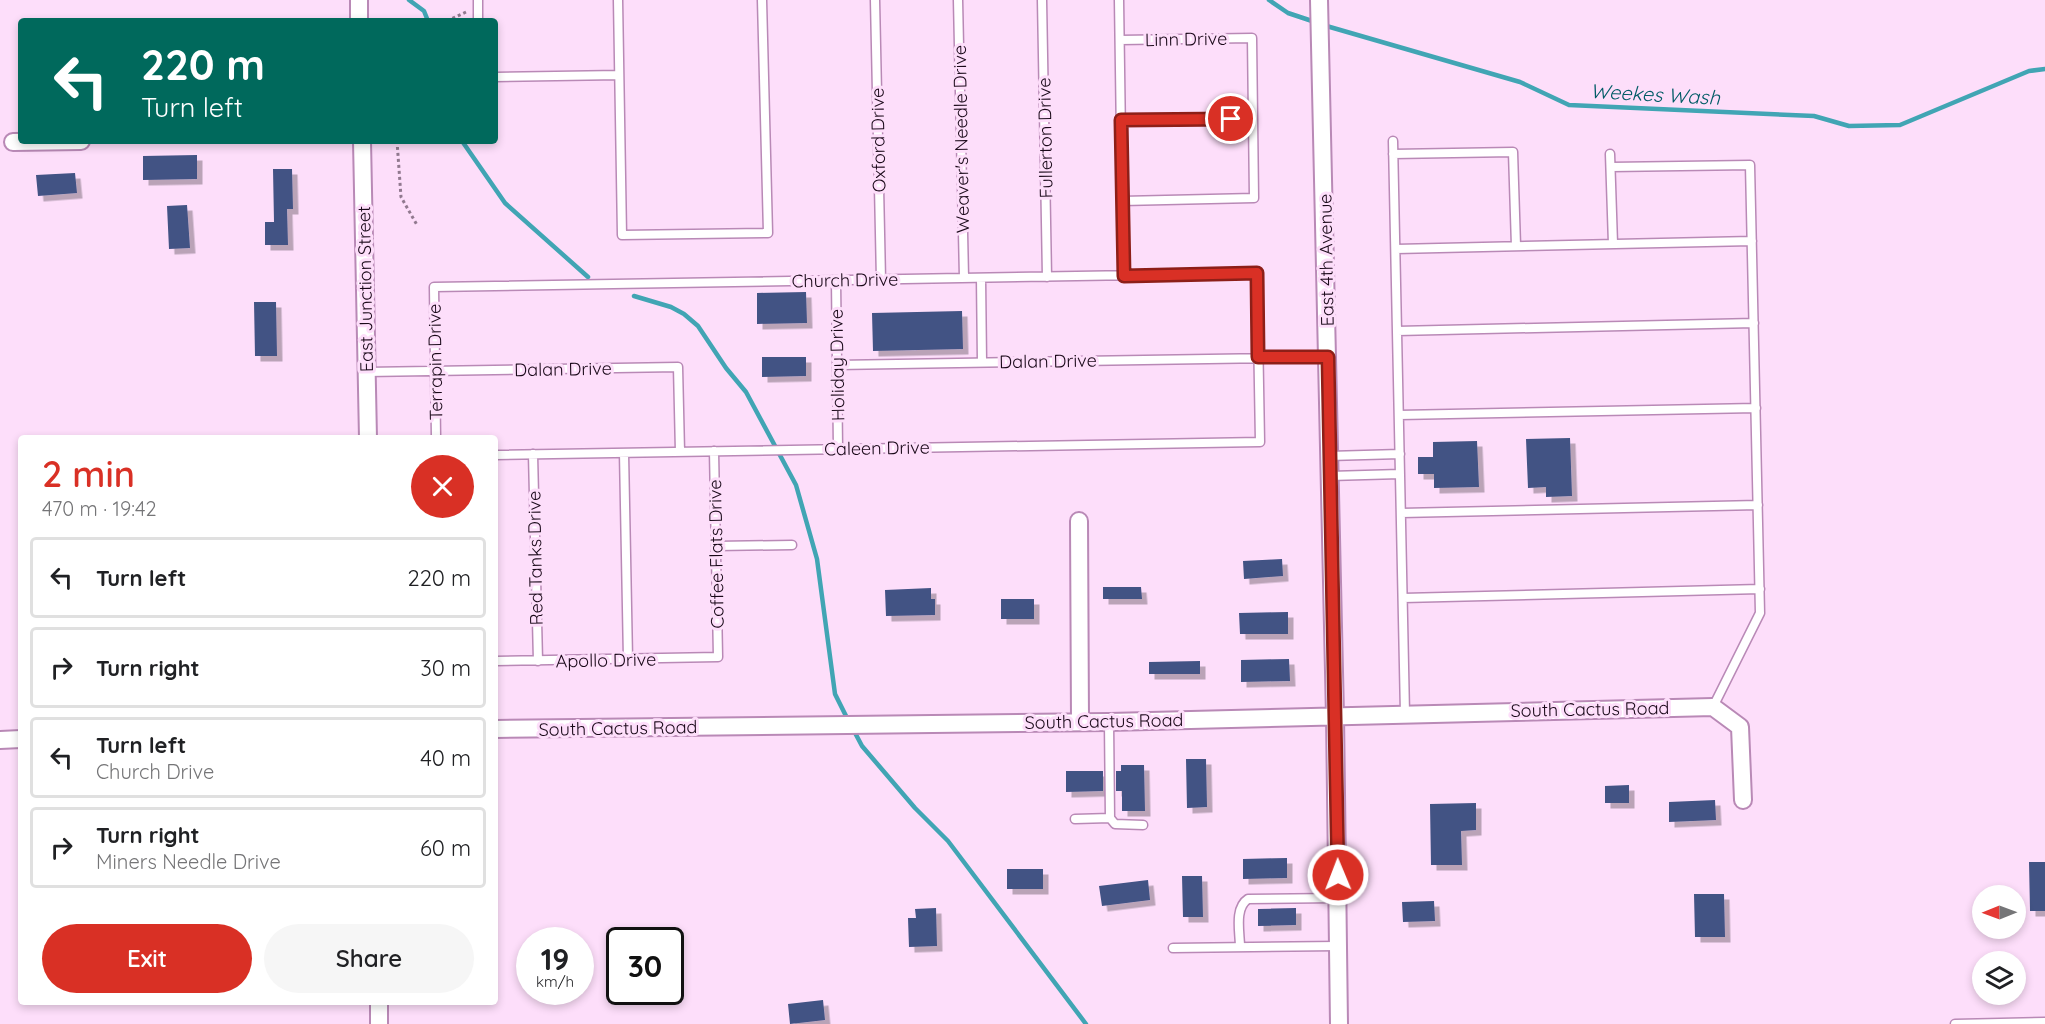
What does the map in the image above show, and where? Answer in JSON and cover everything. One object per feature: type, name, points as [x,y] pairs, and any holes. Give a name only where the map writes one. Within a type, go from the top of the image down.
[{"type":"street","points":[[359,0],[359,18]]},
{"type":"street","name":"East 4th Avenue","points":[[1319,0],[1328,357],[1339,1024]]},
{"type":"street","points":[[13,142],[18,142]]},
{"type":"street","name":"East Junction Street","points":[[362,144],[368,435]]},
{"type":"street","points":[[1079,521],[1080,722]]},
{"type":"street","points":[[1713,707],[1740,727],[1743,800]]},
{"type":"street","name":"South Cactus Road","points":[[498,729],[1109,722],[1713,707]]},
{"type":"street","points":[[0,740],[18,739]]},
{"type":"street","points":[[379,1005],[379,1024]]},
{"type":"lane","points":[[618,0],[622,235],[768,233],[762,0]]},
{"type":"lane","name":"Oxford Drive","points":[[875,0],[881,279]]},
{"type":"lane","name":"Weaver's Needle Drive","points":[[958,0],[964,278]]},
{"type":"lane","name":"Fullerton Drive","points":[[1042,0],[1047,277]]},
{"type":"lane","points":[[1119,0],[1124,276]]},
{"type":"lane","name":"Linn Drive","points":[[1120,40],[1252,38],[1253,119]]},
{"type":"lane","points":[[498,77],[620,75]]},
{"type":"lane","points":[[1121,120],[1253,119],[1254,198],[1122,201]]},
{"type":"lane","points":[[1393,141],[1405,714]]},
{"type":"lane","points":[[1393,154],[1514,152],[1516,246]]},
{"type":"lane","points":[[1610,154],[1613,244]]},
{"type":"lane","points":[[1611,167],[1750,165],[1760,613],[1713,707]]},
{"type":"lane","points":[[1396,249],[1752,241]]},
{"type":"lane","name":"Church Drive","points":[[434,287],[1257,273],[1258,357]]},
{"type":"lane","points":[[981,278],[981,362]]},
{"type":"lane","name":"Holiday Drive","points":[[836,280],[838,449]]},
{"type":"lane","name":"Terrapin Drive","points":[[434,287],[436,435]]},
{"type":"lane","points":[[1397,331],[1754,323]]},
{"type":"lane","name":"Caleen Drive","points":[[498,455],[1260,442],[1258,357]]},
{"type":"lane","name":"Dalan Drive","points":[[837,365],[1328,357]]},
{"type":"lane","name":"Dalan Drive","points":[[435,371],[678,367],[680,452]]},
{"type":"lane","points":[[366,372],[435,371]]},
{"type":"lane","points":[[1399,415],[1756,408]]},
{"type":"lane","name":"Coffee Flats Drive","points":[[714,451],[717,657]]},
{"type":"lane","points":[[624,453],[628,659]]},
{"type":"lane","name":"Red Tanks Drive","points":[[533,454],[538,661]]},
{"type":"lane","points":[[1329,456],[1400,454]]},
{"type":"lane","points":[[1330,476],[1400,474]]},
{"type":"lane","points":[[1401,513],[1758,505]]},
{"type":"lane","points":[[716,546],[792,545]]},
{"type":"lane","points":[[1403,598],[1760,589]]},
{"type":"lane","name":"Apollo Drive","points":[[498,661],[717,657]]},
{"type":"lane","points":[[1109,722],[1110,818],[1115,824],[1143,825]]},
{"type":"lane","points":[[1075,819],[1110,818]]},
{"type":"lane","points":[[1240,947],[1240,909],[1248,898],[1338,898]]},
{"type":"lane","points":[[1173,948],[1338,946]]},
{"type":"lane","points":[[1955,1024],[2045,1022]]},
{"type":"path","points":[[452,18],[478,3]]},
{"type":"path","points":[[397,144],[401,197],[417,225]]},
{"type":"building","points":[[197,155],[197,179],[143,180],[143,156]]},
{"type":"building","points":[[273,169],[292,169],[293,209],[287,209],[288,245],[265,245],[265,222],[274,222]]},
{"type":"building","points":[[75,173],[77,193],[38,196],[36,175]]},
{"type":"building","points":[[187,205],[190,248],[169,249],[167,206]]},
{"type":"building","points":[[806,292],[807,323],[757,324],[757,293]]},
{"type":"building","points":[[254,302],[276,302],[277,356],[255,356]]},
{"type":"building","points":[[962,311],[963,349],[873,351],[872,313]]},
{"type":"building","points":[[762,357],[806,357],[806,376],[762,377]]},
{"type":"building","points":[[1570,438],[1572,496],[1546,497],[1546,487],[1528,488],[1526,439]]},
{"type":"building","points":[[1477,441],[1479,487],[1434,488],[1434,474],[1418,474],[1418,457],[1433,457],[1433,442]]},
{"type":"building","points":[[1282,559],[1283,576],[1244,579],[1243,561]]},
{"type":"building","points":[[1103,587],[1141,587],[1142,599],[1103,599]]},
{"type":"building","points":[[931,588],[931,599],[935,599],[935,615],[886,616],[885,590]]},
{"type":"building","points":[[1001,599],[1034,599],[1034,619],[1001,619]]},
{"type":"building","points":[[1288,612],[1288,634],[1240,634],[1239,613]]},
{"type":"building","points":[[1289,659],[1290,681],[1241,682],[1241,660]]},
{"type":"building","points":[[1200,661],[1200,674],[1149,674],[1149,662]]},
{"type":"building","points":[[1186,759],[1206,759],[1207,807],[1187,808]]},
{"type":"building","points":[[1121,765],[1144,765],[1145,811],[1122,811],[1122,791],[1116,791],[1116,771],[1121,771]]},
{"type":"building","points":[[1066,771],[1103,771],[1103,791],[1066,792]]},
{"type":"building","points":[[1629,785],[1629,803],[1605,803],[1605,786]]},
{"type":"building","points":[[1715,800],[1716,820],[1669,822],[1669,802]]},
{"type":"building","points":[[1476,803],[1476,830],[1461,831],[1462,865],[1431,865],[1430,804]]},
{"type":"building","points":[[1287,858],[1287,878],[1243,879],[1243,859]]},
{"type":"building","points":[[2029,862],[2045,862],[2045,911],[2030,911]]},
{"type":"building","points":[[1007,869],[1043,869],[1043,889],[1007,889]]},
{"type":"building","points":[[1182,876],[1202,876],[1203,917],[1183,917]]},
{"type":"building","points":[[1148,880],[1150,900],[1102,906],[1099,886]]},
{"type":"building","points":[[1694,894],[1724,894],[1725,937],[1695,937]]},
{"type":"building","points":[[1434,901],[1435,921],[1403,922],[1402,902]]},
{"type":"building","points":[[936,908],[937,946],[909,947],[908,918],[916,918],[915,909]]},
{"type":"building","points":[[1296,908],[1296,925],[1258,926],[1258,909]]},
{"type":"building","points":[[823,1000],[825,1020],[790,1024],[788,1004]]},
{"type":"waterway","points":[[409,0],[424,11],[427,18]]},
{"type":"waterway","name":"Weekes Wash","points":[[1269,0],[1288,13],[1315,22]]},
{"type":"waterway","name":"Weekes Wash","points":[[1323,25],[1520,82],[1569,105],[1814,116],[1849,126],[1900,125],[2029,71],[2045,69]]},
{"type":"waterway","points":[[464,144],[505,203],[588,277]]},
{"type":"waterway","points":[[634,296],[671,307],[698,326],[726,368],[746,392],[796,485],[817,559],[835,694],[849,722]]},
{"type":"waterway","points":[[853,729],[862,746],[915,808],[948,841],[1086,1024]]},
{"type":"route","points":[[1231,119],[1121,120],[1124,276],[1257,273],[1258,357],[1328,357],[1338,875]]}]
